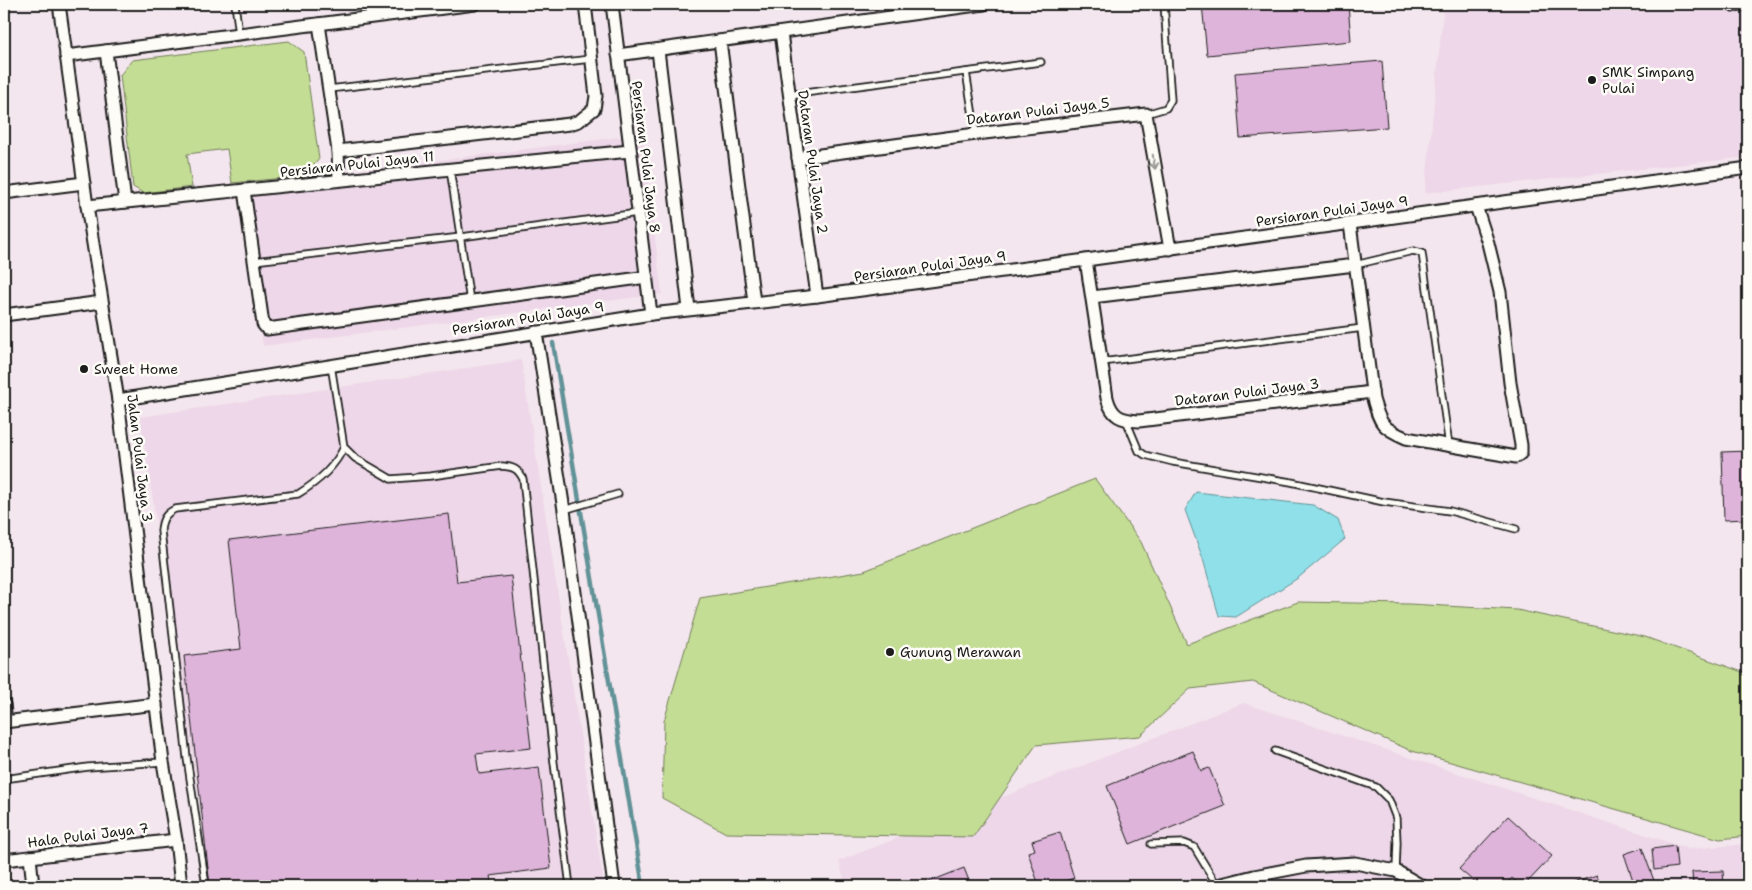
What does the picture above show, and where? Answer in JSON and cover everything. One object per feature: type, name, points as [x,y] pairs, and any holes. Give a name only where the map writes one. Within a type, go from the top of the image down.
[{"type":"street","name":"Jalan Pulai Jaya 3","points":[[59,4],[87,206],[118,400],[163,762],[176,840],[181,886]]},
{"type":"street","points":[[66,56],[447,6],[475,4]]},
{"type":"street","points":[[338,151],[570,124],[579,121],[594,109],[596,96],[584,4]]},
{"type":"street","name":"Persiaran Pulai Jaya 8","points":[[612,4],[651,314]]},
{"type":"street","points":[[618,55],[984,4]]},
{"type":"street","points":[[319,24],[338,151],[339,180]]},
{"type":"street","name":"Dataran Pulai Jaya 2","points":[[780,33],[817,296]]},
{"type":"street","points":[[720,41],[754,302]]},
{"type":"street","points":[[658,50],[689,308]]},
{"type":"street","points":[[106,51],[126,202]]},
{"type":"street","points":[[1146,114],[1170,249]]},
{"type":"street","name":"Dataran Pulai Jaya 5","points":[[798,158],[1146,114]]},
{"type":"street","name":"Persiaran Pulai Jaya 11","points":[[87,206],[630,151]]},
{"type":"street","name":"Persiaran Pulai Jaya 9","points":[[118,400],[689,308],[817,296],[1170,249],[1748,168]]},
{"type":"street","points":[[4,193],[84,183]]},
{"type":"street","points":[[244,190],[263,324],[266,329],[646,278]]},
{"type":"street","points":[[1350,224],[1372,392],[1379,420],[1391,432],[1406,438],[1516,457],[1521,453],[1510,383],[1500,292],[1476,206]]},
{"type":"street","points":[[1086,260],[1110,410],[1126,420]]},
{"type":"street","points":[[1092,297],[1355,265]]},
{"type":"street","points":[[4,315],[102,302]]},
{"type":"street","points":[[536,332],[564,510],[614,886]]},
{"type":"street","name":"Dataran Pulai Jaya 3","points":[[1126,420],[1139,421],[1372,392]]},
{"type":"street","points":[[4,704],[5,722],[156,704]]},
{"type":"street","name":"Hala Pulai Jaya 7","points":[[4,860],[176,840]]},
{"type":"street","points":[[30,857],[33,886]]},
{"type":"street","points":[[1216,886],[1306,866],[1355,863],[1396,871],[1422,886]]},
{"type":"lane","points":[[235,4],[239,34]]},
{"type":"lane","points":[[1146,114],[1166,108],[1171,100],[1164,4]]},
{"type":"lane","points":[[1733,9],[1748,5]]},
{"type":"lane","points":[[329,89],[591,59]]},
{"type":"lane","points":[[789,95],[1041,62]]},
{"type":"lane","points":[[966,72],[976,134]]},
{"type":"lane","points":[[450,169],[470,301]]},
{"type":"lane","points":[[254,261],[461,238],[638,213]]},
{"type":"lane","points":[[1355,265],[1413,251],[1422,253],[1449,446]]},
{"type":"lane","points":[[1102,362],[1363,328]]},
{"type":"lane","points":[[331,365],[344,447],[355,458],[391,480],[502,466],[518,470],[523,479],[554,762],[570,886]]},
{"type":"lane","points":[[1126,420],[1139,451],[1145,455],[1173,462],[1291,482],[1384,502],[1450,511],[1516,528]]},
{"type":"lane","points":[[206,886],[187,758],[161,531],[162,522],[166,513],[175,509],[298,494],[320,478],[344,447]]},
{"type":"lane","points":[[564,510],[618,494]]},
{"type":"lane","points":[[1275,751],[1376,787],[1389,800],[1396,818],[1396,871]]},
{"type":"lane","points":[[4,779],[88,767],[163,762]]},
{"type":"lane","points":[[1151,844],[1184,843],[1194,847],[1216,886]]},
{"type":"shaded area","name":"SMK Simpang Pulai","points":[[1444,4],[1748,4],[1748,157],[1425,193]]},
{"type":"shaded area","points":[[642,134],[662,294],[263,346],[242,186]]},
{"type":"shaded area","points":[[521,360],[604,886],[213,886],[140,417]]},
{"type":"shaded area","points":[[1243,703],[1689,849],[1748,844],[1748,886],[846,886],[839,861]]},
{"type":"green space","points":[[289,41],[304,52],[319,159],[305,176],[232,183],[227,149],[187,154],[192,187],[143,193],[133,187],[120,75],[132,60]]},
{"type":"green space","name":"Gunung Merawan","points":[[1095,479],[1141,542],[1187,644],[1298,602],[1409,604],[1517,610],[1645,637],[1748,674],[1748,836],[1720,839],[1412,751],[1253,682],[1190,689],[1140,736],[1036,745],[973,837],[726,833],[662,798],[664,721],[700,598],[864,571]]},
{"type":"water","points":[[1196,492],[1313,505],[1338,520],[1345,539],[1298,578],[1236,617],[1219,616],[1203,559],[1185,510]]},
{"type":"building","points":[[1202,4],[1348,4],[1351,41],[1207,55]]},
{"type":"building","points":[[1382,61],[1387,127],[1240,138],[1235,73]]},
{"type":"building","points":[[1748,451],[1748,519],[1724,520],[1722,452]]},
{"type":"building","points":[[449,514],[457,582],[511,576],[531,748],[476,754],[479,774],[539,767],[551,868],[490,876],[492,886],[210,886],[184,656],[241,649],[229,540]]},
{"type":"building","points":[[1193,751],[1201,771],[1209,768],[1225,806],[1130,844],[1107,786]]},
{"type":"building","points":[[1508,816],[1552,856],[1524,886],[1521,886],[1512,878],[1504,886],[1479,886],[1459,869]]},
{"type":"building","points":[[1060,832],[1074,878],[1062,882],[1064,886],[1039,886],[1028,852],[1035,850],[1032,841]]},
{"type":"building","points":[[1675,846],[1677,867],[1654,870],[1652,849]]},
{"type":"building","points":[[1642,848],[1656,886],[1635,886],[1624,854]]},
{"type":"building","points":[[964,868],[971,886],[921,885]]},
{"type":"building","points":[[1723,871],[1724,886],[1693,886],[1692,872]]},
{"type":"building","points":[[1597,875],[1601,886],[1564,886]]},
{"type":"waterway","points":[[553,343],[643,886]]},
{"type":"place","name":"SMK Simpang Pulai","points":[[1592,80]]},
{"type":"place","name":"Sweet Home","points":[[84,369]]},
{"type":"place","name":"Gunung Merawan","points":[[890,652]]}]
